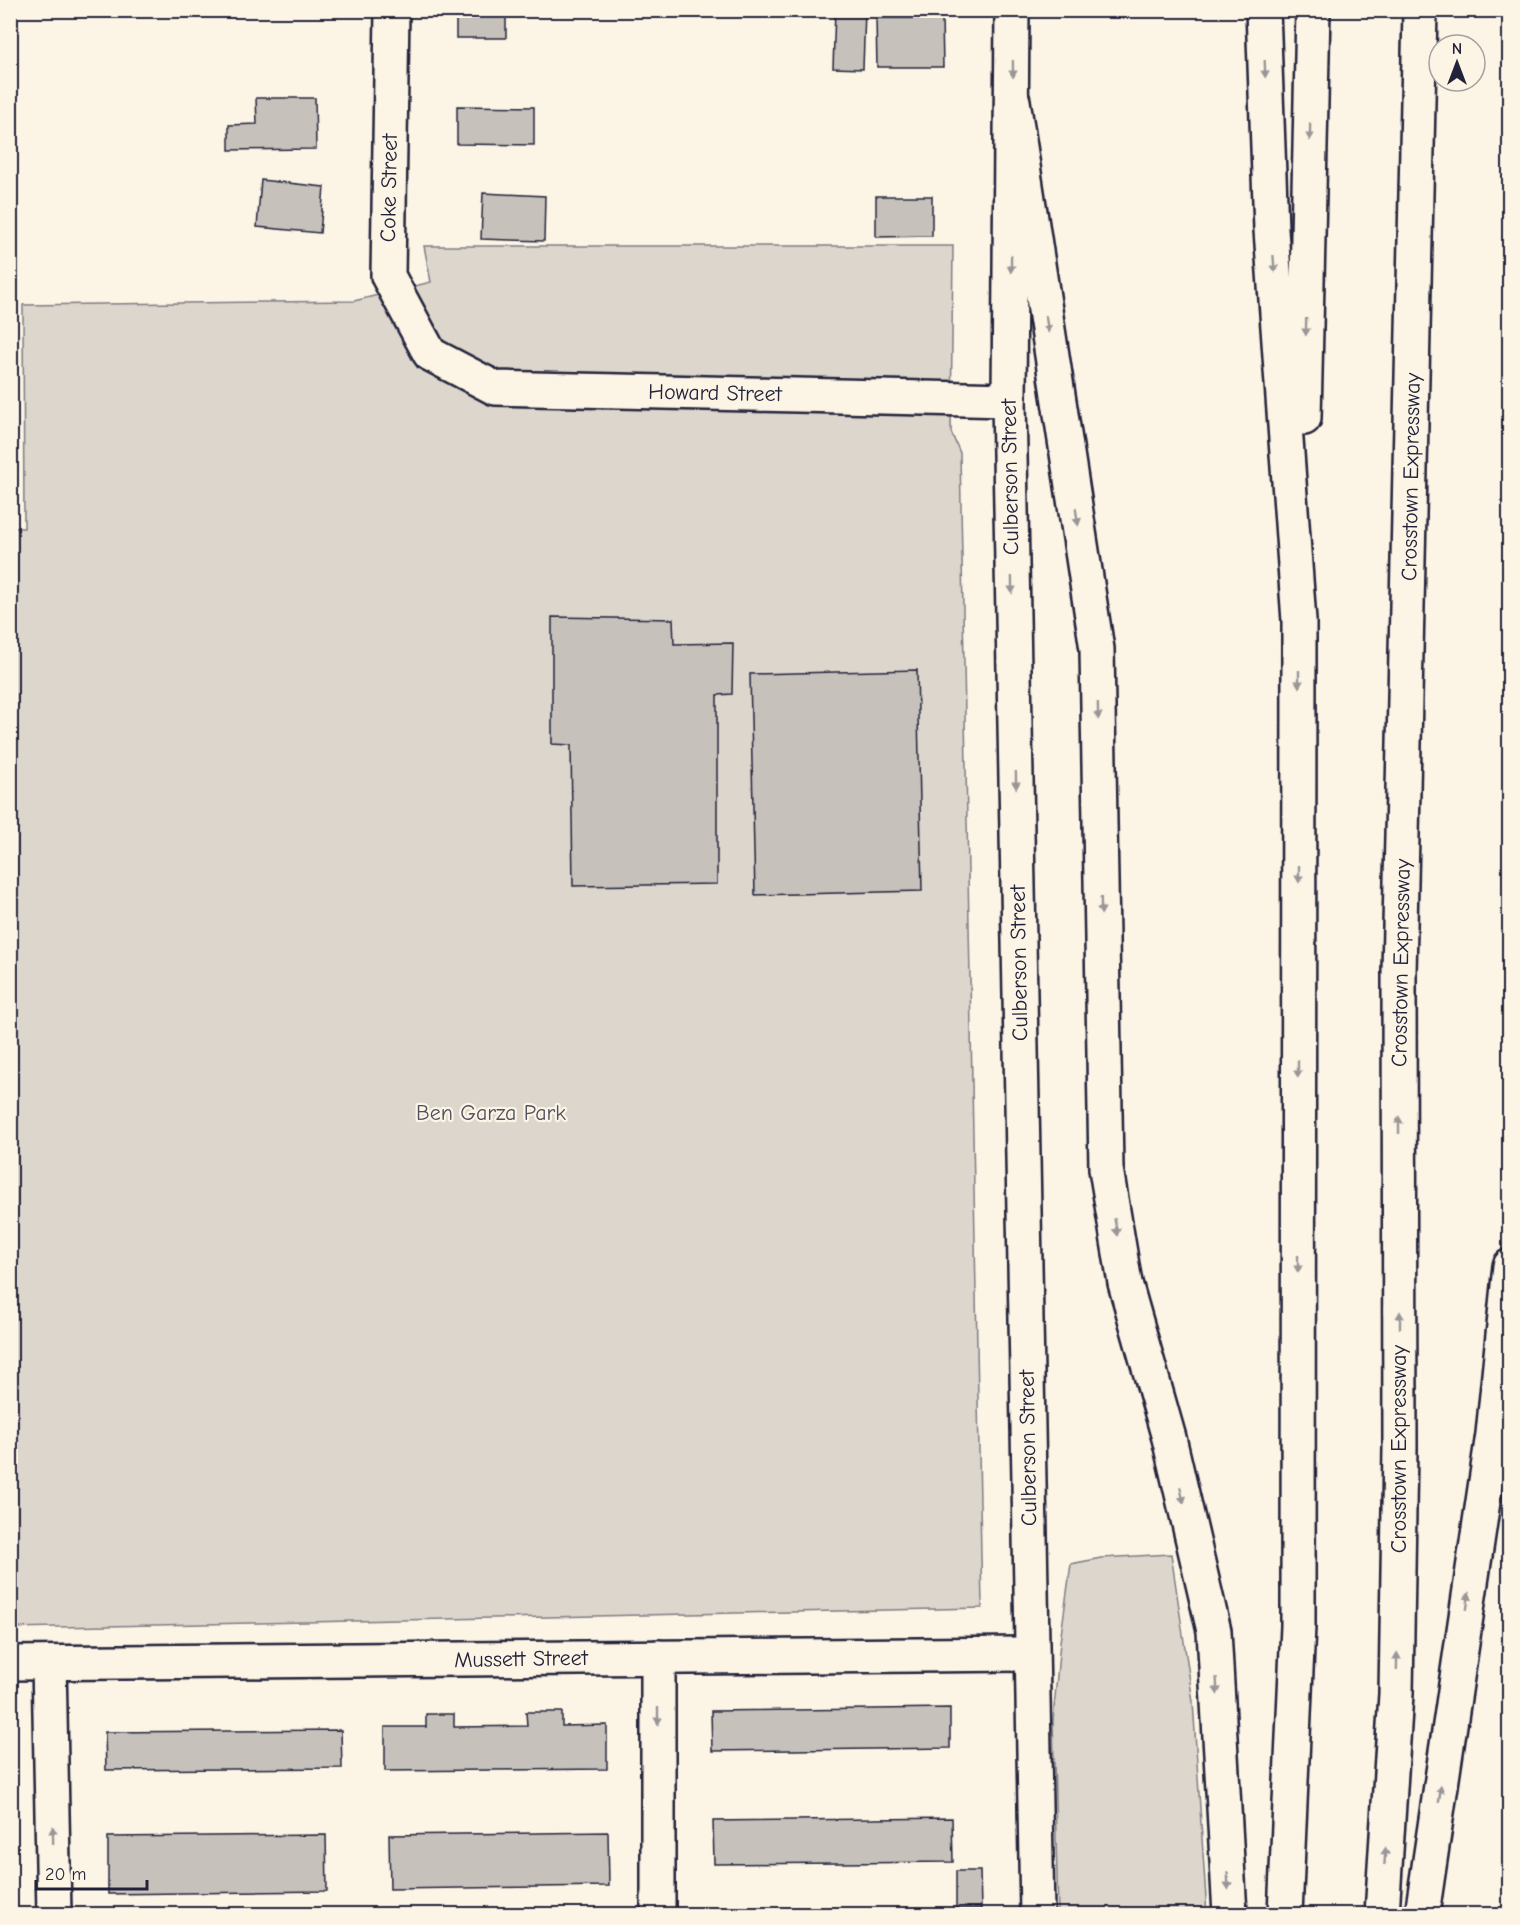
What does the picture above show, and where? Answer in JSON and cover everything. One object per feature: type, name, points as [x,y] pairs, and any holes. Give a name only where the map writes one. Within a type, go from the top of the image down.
[{"type":"main road","name":"Coke Street","points":[[392,10],[387,276],[430,354]]},
{"type":"main road","name":"Culberson Street","points":[[1012,10],[1009,400],[1037,1914]]},
{"type":"main road","points":[[1263,10],[1272,230],[1299,621]]},
{"type":"main road","points":[[1285,1914],[1298,1626],[1299,621],[1313,10]]},
{"type":"main road","name":"Crosstown Expressway","points":[[1382,1914],[1396,1694],[1400,1448],[1399,973],[1420,10]]},
{"type":"main road","points":[[1013,101],[1097,649],[1106,1169],[1125,1283],[1169,1438],[1214,1631],[1230,1914]]},
{"type":"main road","name":"Howard Street","points":[[430,354],[495,388],[1009,400]]},
{"type":"main road","points":[[1422,1914],[1493,1434],[1509,1266]]},
{"type":"main road","name":"Mussett Street","points":[[10,1663],[1032,1654]]},
{"type":"main road","points":[[658,1657],[658,1914]]},
{"type":"main road","points":[[49,1663],[54,1914]]},
{"type":"green space","name":"Ben Garza Park","points":[[424,246],[953,246],[951,432],[960,453],[982,1608],[11,1628],[10,528],[24,528],[23,305],[354,301],[431,282]]},
{"type":"green space","points":[[1171,1554],[1193,1702],[1207,1914],[1058,1914],[1053,1720],[1060,1642],[1071,1564],[1101,1558]]},
{"type":"building","points":[[456,10],[506,10],[506,38],[456,38]]},
{"type":"building","points":[[835,10],[865,10],[863,69],[833,68]]},
{"type":"building","points":[[876,18],[942,18],[943,67],[877,67]]},
{"type":"building","points":[[256,98],[315,98],[316,149],[229,150],[229,125],[257,124]]},
{"type":"building","points":[[457,106],[534,107],[534,145],[457,144]]},
{"type":"building","points":[[261,180],[324,187],[320,233],[257,227]]},
{"type":"building","points":[[483,193],[545,196],[544,241],[481,239]]},
{"type":"building","points":[[876,196],[932,196],[932,236],[876,237]]},
{"type":"building","points":[[552,617],[673,619],[674,644],[733,643],[732,694],[717,695],[717,884],[573,886],[571,745],[552,744]]},
{"type":"building","points":[[917,670],[922,891],[755,895],[750,674]]},
{"type":"building","points":[[950,1708],[950,1748],[712,1751],[711,1711]]},
{"type":"building","points":[[526,1712],[562,1712],[562,1726],[607,1725],[607,1769],[385,1771],[385,1727],[426,1727],[426,1714],[454,1714],[454,1727],[527,1726]]},
{"type":"building","points":[[341,1730],[342,1768],[106,1770],[105,1732]]},
{"type":"building","points":[[952,1818],[953,1862],[714,1864],[713,1821]]},
{"type":"building","points":[[608,1832],[609,1886],[390,1889],[389,1835]]},
{"type":"building","points":[[326,1835],[327,1891],[108,1894],[108,1837]]},
{"type":"building","points":[[956,1871],[980,1871],[981,1909],[956,1909]]}]
